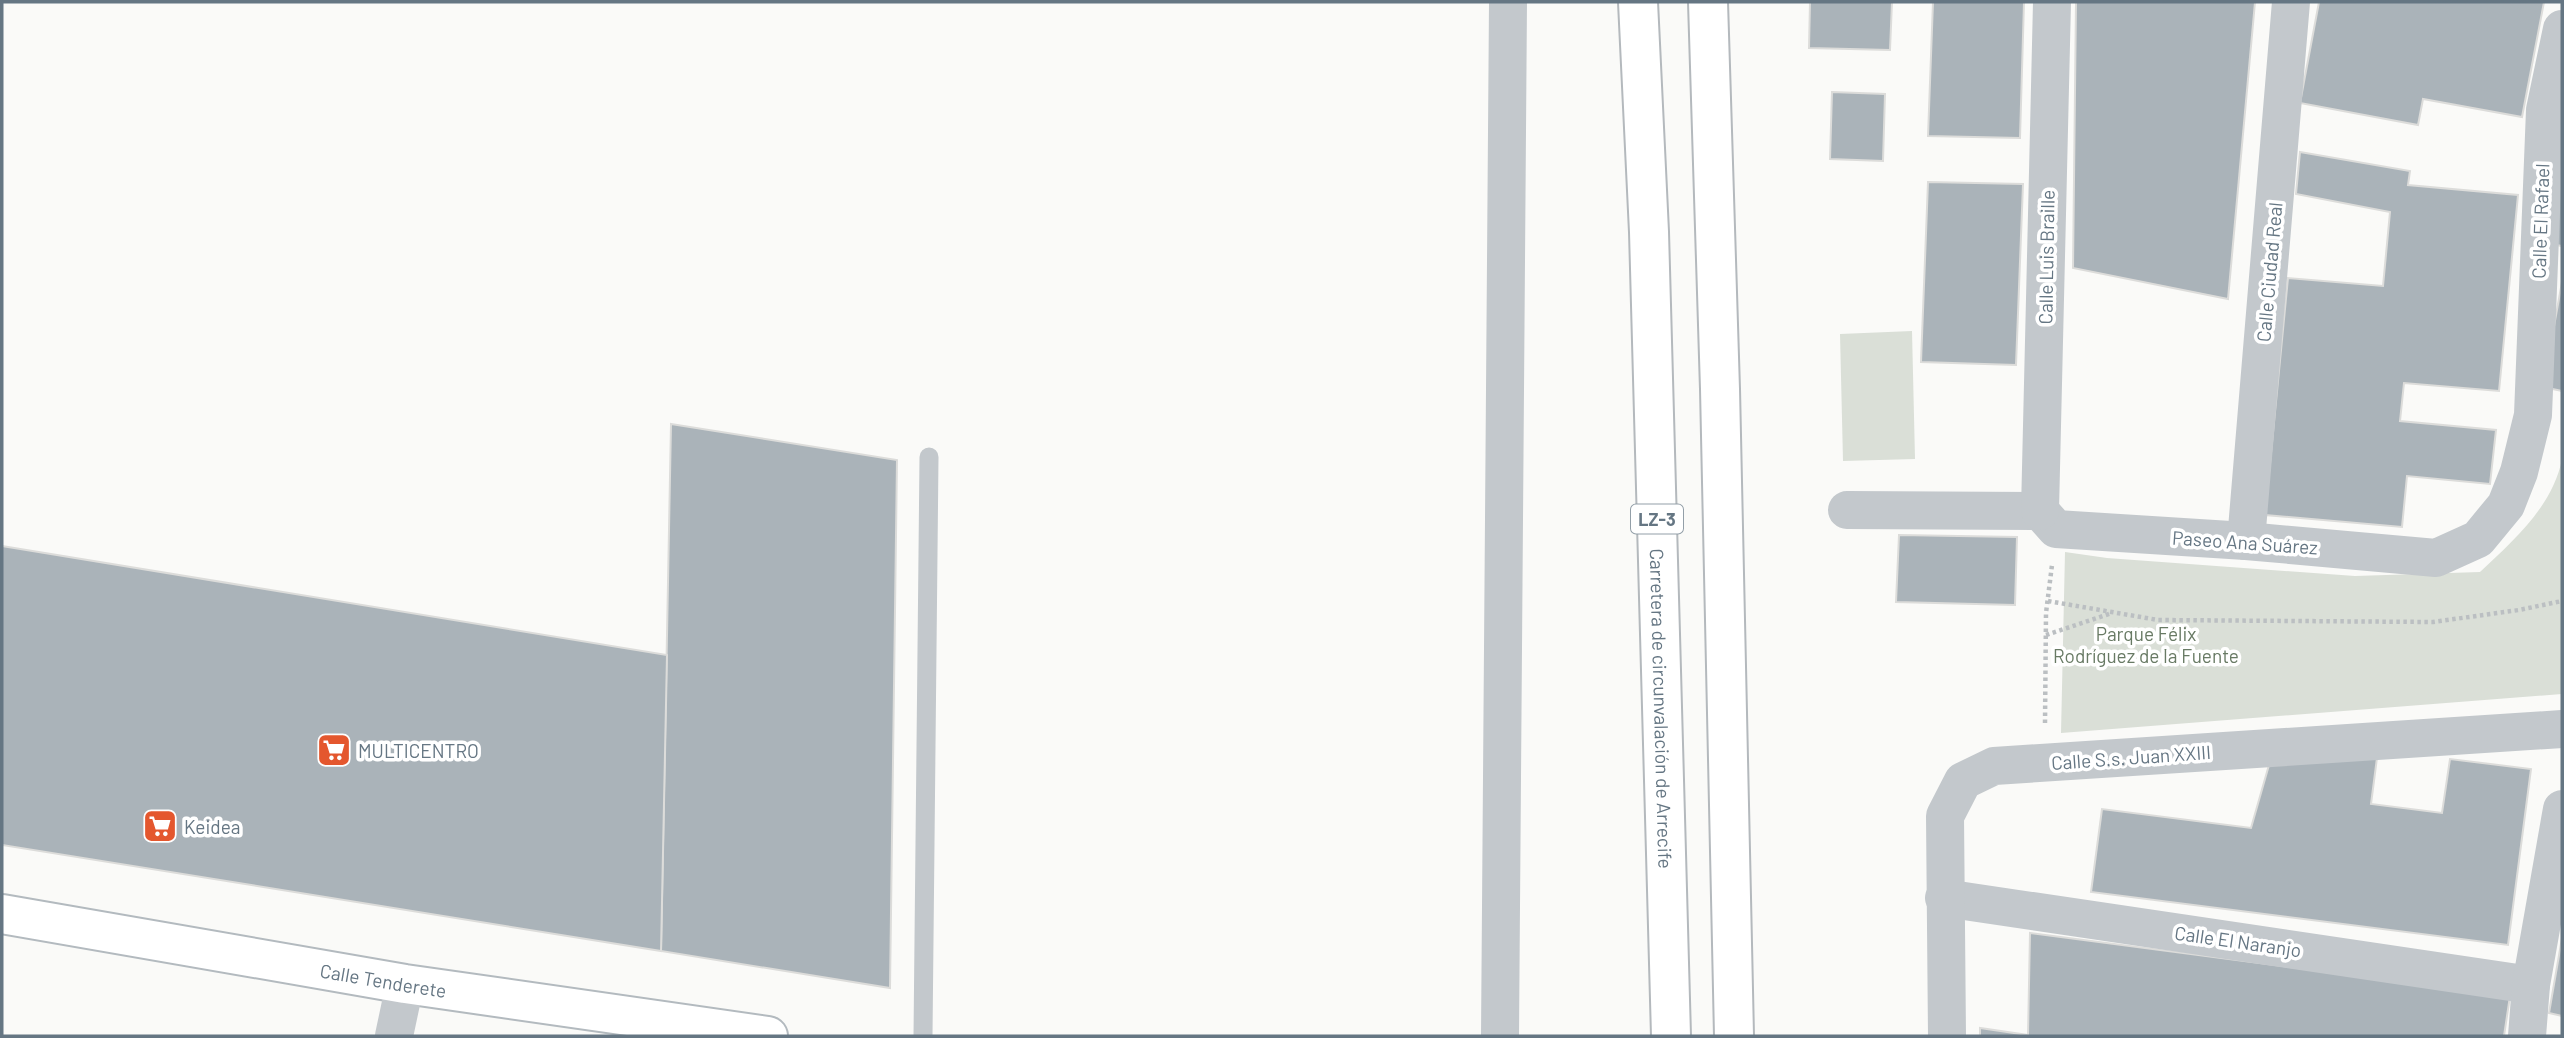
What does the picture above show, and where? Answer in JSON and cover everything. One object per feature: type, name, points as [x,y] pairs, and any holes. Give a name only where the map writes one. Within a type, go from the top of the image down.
[{"type":"main road","name":"Carretera de circunvalación de Arrecife","points":[[1638,2],[1649,232],[1671,1036]]},
{"type":"main road","points":[[1707,2],[1720,389],[1734,1036]]},
{"type":"main road","name":"Calle Tenderete","points":[[2,914],[405,984],[760,1036]]},
{"type":"street","points":[[1500,1036],[1508,2]]},
{"type":"street","name":"Calle Luis Braille","points":[[2048,520],[2052,2]]},
{"type":"street","name":"Calle Ciudad Real","points":[[2246,541],[2291,2]]},
{"type":"street","name":"Calle El Rafael","points":[[2547,416],[2545,110],[2562,29]]},
{"type":"street","name":"Paseo Ana Suárez","points":[[1847,510],[2048,520],[2436,558],[2478,539],[2506,505],[2547,416]]},
{"type":"street","name":"Calle S.s. Juan XXIII","points":[[1947,1036],[1945,816],[1963,781],[1994,766],[2562,729]]},
{"type":"street","points":[[2527,1036],[2531,985],[2562,808]]},
{"type":"street","name":"Calle El Naranjo","points":[[1944,898],[2531,985]]},
{"type":"street","points":[[394,1036],[405,984]]},
{"type":"lane","points":[[923,1036],[929,457]]},
{"type":"path","points":[[2045,763],[2048,520]]},
{"type":"path","points":[[2048,601],[2158,621],[2433,622],[2562,601]]},
{"type":"path","points":[[2046,635],[2113,612]]},
{"type":"green space","points":[[1912,331],[1915,459],[1843,461],[1840,334]]},
{"type":"green space","name":"Parque Félix Rodríguez de la Fuente","points":[[2562,459],[2562,694],[2061,733],[2065,552],[2107,558],[2355,576],[2480,572],[2518,535],[2541,507],[2557,476]]},
{"type":"building","points":[[1810,2],[1892,2],[1890,50],[1809,48]]},
{"type":"building","points":[[1933,2],[2024,2],[2020,138],[1928,136]]},
{"type":"building","points":[[2076,2],[2255,2],[2228,299],[2073,268]]},
{"type":"building","points":[[2319,2],[2544,2],[2522,117],[2423,99],[2418,125],[2300,103]]},
{"type":"building","points":[[1832,92],[1885,94],[1883,161],[1830,159]]},
{"type":"building","points":[[2562,147],[2562,246],[2545,243]]},
{"type":"building","points":[[2300,152],[2410,171],[2408,185],[2518,195],[2499,391],[2404,383],[2400,421],[2496,430],[2490,484],[2407,476],[2402,527],[2265,515],[2288,278],[2383,286],[2390,212],[2296,194]]},
{"type":"building","points":[[1928,182],[2023,184],[2016,365],[1921,362]]},
{"type":"building","points":[[2562,282],[2562,391],[2543,387]]},
{"type":"building","points":[[671,424],[897,460],[890,988],[661,951]]},
{"type":"building","points":[[1899,535],[2017,537],[2015,605],[1896,602]]},
{"type":"building","name":"MULTICENTRO","points":[[2,546],[667,655],[661,951],[2,845]]},
{"type":"building","points":[[2378,750],[2371,804],[2442,813],[2450,759],[2531,769],[2508,945],[2091,892],[2102,809],[2251,828],[2269,765]]},
{"type":"building","points":[[2030,933],[2510,996],[2504,1036],[1980,1036],[1980,1028],[2028,1035]]},
{"type":"building","points":[[2562,938],[2562,1016],[2549,1013]]},
{"type":"place","name":"MULTICENTRO","points":[[334,750]]},
{"type":"place","name":"Keidea","points":[[160,826]]}]
